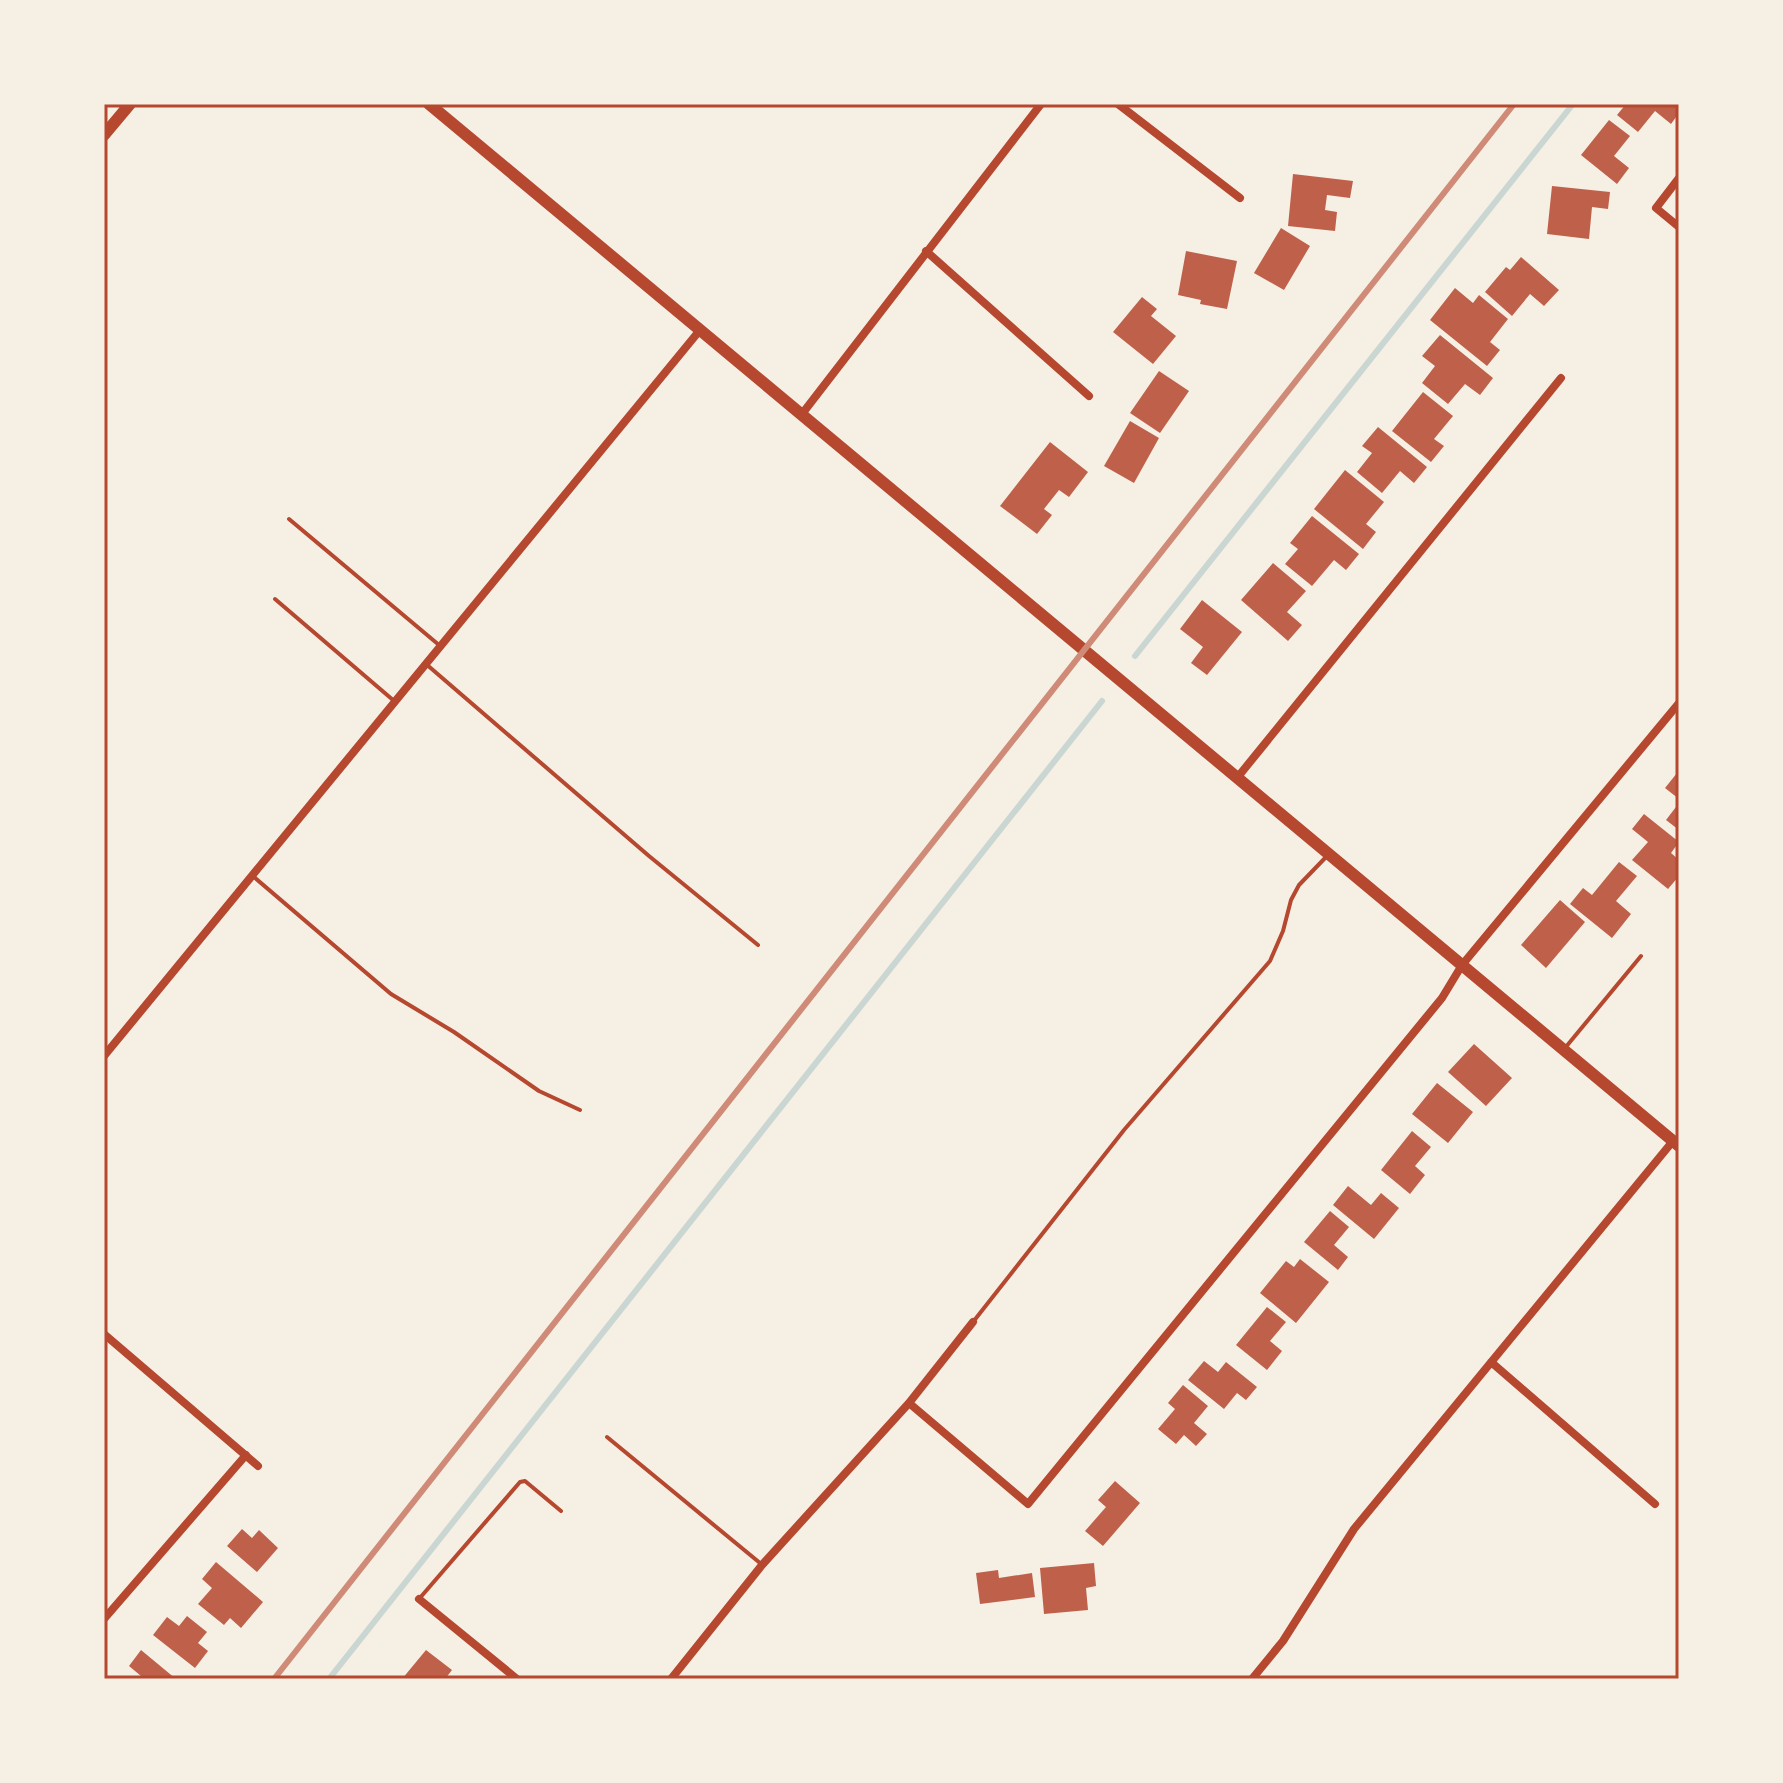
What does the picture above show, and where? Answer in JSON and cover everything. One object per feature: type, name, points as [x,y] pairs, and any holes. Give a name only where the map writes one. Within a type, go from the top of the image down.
[{"type":"main road","points":[[104,135],[130,104]]},
{"type":"main road","points":[[429,104],[1676,1143]]},
{"type":"street","points":[[802,414],[1041,104]]},
{"type":"street","points":[[1118,104],[1240,198]]},
{"type":"street","points":[[1679,178],[1656,208],[1679,227]]},
{"type":"street","points":[[926,251],[1089,396]]},
{"type":"street","points":[[104,1056],[700,330]]},
{"type":"street","points":[[1237,778],[1561,378]]},
{"type":"street","points":[[909,1403],[1028,1504],[1442,998],[1462,965],[1679,703]]},
{"type":"street","points":[[1252,1679],[1283,1641],[1354,1529],[1676,1143]]},
{"type":"street","points":[[671,1679],[762,1565],[909,1403],[973,1322]]},
{"type":"street","points":[[104,1334],[258,1466]]},
{"type":"street","points":[[1491,1362],[1655,1504]]},
{"type":"street","points":[[104,1619],[246,1455]]},
{"type":"street","points":[[419,1599],[517,1679]]},
{"type":"street","points":[[501,1679],[508,1671]]},
{"type":"lane","points":[[289,519],[440,647]]},
{"type":"lane","points":[[275,599],[395,702]]},
{"type":"lane","points":[[426,664],[758,945]]},
{"type":"lane","points":[[973,1322],[1114,1141],[1270,961],[1295,892],[1329,854]]},
{"type":"lane","points":[[253,875],[391,994],[454,1032],[539,1091],[580,1110]]},
{"type":"lane","points":[[1563,1050],[1641,956]]},
{"type":"lane","points":[[607,1437],[762,1565]]},
{"type":"lane","points":[[419,1599],[520,1482],[525,1481],[561,1511]]},
{"type":"building","points":[[1626,104],[1679,104],[1679,113],[1671,124],[1655,111],[1638,132],[1617,115]]},
{"type":"building","points":[[1609,120],[1630,136],[1614,156],[1629,168],[1617,184],[1581,155]]},
{"type":"building","points":[[1293,174],[1353,181],[1350,198],[1327,195],[1325,210],[1337,212],[1335,231],[1288,226]]},
{"type":"building","points":[[1552,186],[1610,192],[1608,209],[1592,207],[1589,239],[1547,234]]},
{"type":"building","points":[[1281,228],[1310,246],[1284,290],[1254,273]]},
{"type":"building","points":[[1186,251],[1237,261],[1227,309],[1200,304],[1201,300],[1178,295]]},
{"type":"building","points":[[1521,257],[1559,290],[1544,306],[1530,294],[1512,316],[1485,292],[1506,267],[1510,270]]},
{"type":"building","points":[[1455,288],[1473,303],[1479,295],[1508,319],[1490,342],[1500,350],[1487,366],[1430,320]]},
{"type":"building","points":[[1142,297],[1157,309],[1151,316],[1176,336],[1153,364],[1113,332]]},
{"type":"building","points":[[1440,335],[1493,378],[1480,395],[1465,384],[1448,404],[1422,383],[1435,366],[1422,356]]},
{"type":"building","points":[[1159,371],[1189,391],[1160,433],[1130,413]]},
{"type":"building","points":[[1423,392],[1453,416],[1434,439],[1444,446],[1431,462],[1392,431]]},
{"type":"building","points":[[1130,421],[1159,438],[1134,483],[1104,466]]},
{"type":"building","points":[[1378,427],[1427,467],[1414,483],[1400,471],[1382,493],[1357,472],[1372,453],[1362,446]]},
{"type":"building","points":[[1050,442],[1088,472],[1069,497],[1059,490],[1044,509],[1052,515],[1037,534],[1000,506]]},
{"type":"building","points":[[1345,470],[1384,502],[1366,524],[1376,532],[1363,549],[1314,509]]},
{"type":"building","points":[[1312,516],[1359,554],[1346,570],[1334,560],[1312,586],[1285,564],[1298,549],[1290,543]]},
{"type":"building","points":[[1273,563],[1306,591],[1287,612],[1302,625],[1288,641],[1241,600]]},
{"type":"building","points":[[1202,600],[1242,632],[1207,675],[1191,663],[1203,647],[1180,629]]},
{"type":"building","points":[[1677,773],[1679,775],[1679,799],[1665,788]]},
{"type":"building","points":[[1679,803],[1679,830],[1666,820]]},
{"type":"building","points":[[1644,814],[1679,842],[1671,853],[1679,860],[1679,876],[1668,889],[1632,860],[1648,842],[1632,829]]},
{"type":"building","points":[[1619,862],[1637,876],[1616,901],[1631,914],[1612,938],[1570,904],[1583,888],[1592,895]]},
{"type":"building","points":[[1560,900],[1585,922],[1546,968],[1521,945]]},
{"type":"building","points":[[1474,1044],[1512,1078],[1486,1106],[1448,1072]]},
{"type":"building","points":[[1437,1083],[1473,1112],[1448,1143],[1412,1114]]},
{"type":"building","points":[[1412,1131],[1431,1147],[1415,1166],[1425,1175],[1410,1194],[1381,1170]]},
{"type":"building","points":[[1348,1186],[1371,1205],[1381,1193],[1399,1208],[1374,1239],[1333,1205]]},
{"type":"building","points":[[1330,1211],[1349,1227],[1334,1245],[1348,1257],[1338,1270],[1304,1242]]},
{"type":"building","points":[[1300,1259],[1329,1282],[1296,1323],[1260,1293],[1286,1261],[1294,1267]]},
{"type":"building","points":[[1267,1307],[1286,1322],[1270,1341],[1282,1351],[1267,1370],[1236,1345]]},
{"type":"building","points":[[1204,1361],[1218,1372],[1226,1362],[1257,1387],[1246,1400],[1237,1393],[1224,1409],[1188,1380]]},
{"type":"building","points":[[1183,1385],[1208,1406],[1194,1423],[1207,1434],[1196,1446],[1184,1435],[1176,1444],[1158,1429],[1175,1409],[1168,1403]]},
{"type":"building","points":[[1115,1481],[1140,1503],[1103,1546],[1085,1531],[1106,1507],[1098,1500]]},
{"type":"building","points":[[242,1529],[252,1538],[259,1530],[278,1548],[257,1572],[227,1546]]},
{"type":"building","points":[[216,1562],[263,1602],[241,1628],[230,1618],[224,1625],[198,1604],[212,1588],[202,1579]]},
{"type":"building","points":[[1094,1563],[1096,1586],[1086,1588],[1088,1610],[1044,1614],[1040,1568]]},
{"type":"building","points":[[998,1570],[999,1578],[1032,1573],[1035,1597],[980,1604],[976,1573]]},
{"type":"building","points":[[187,1616],[207,1632],[198,1643],[208,1651],[195,1668],[153,1635],[167,1617],[179,1626]]},
{"type":"building","points":[[141,1650],[176,1679],[139,1679],[141,1676],[129,1666]]},
{"type":"building","points":[[426,1650],[452,1670],[445,1679],[402,1679]]},
{"type":"waterway","points":[[1135,656],[1573,104]]},
{"type":"waterway","points":[[329,1679],[1102,701]]},
{"type":"railway","points":[[274,1679],[1514,104]]}]
